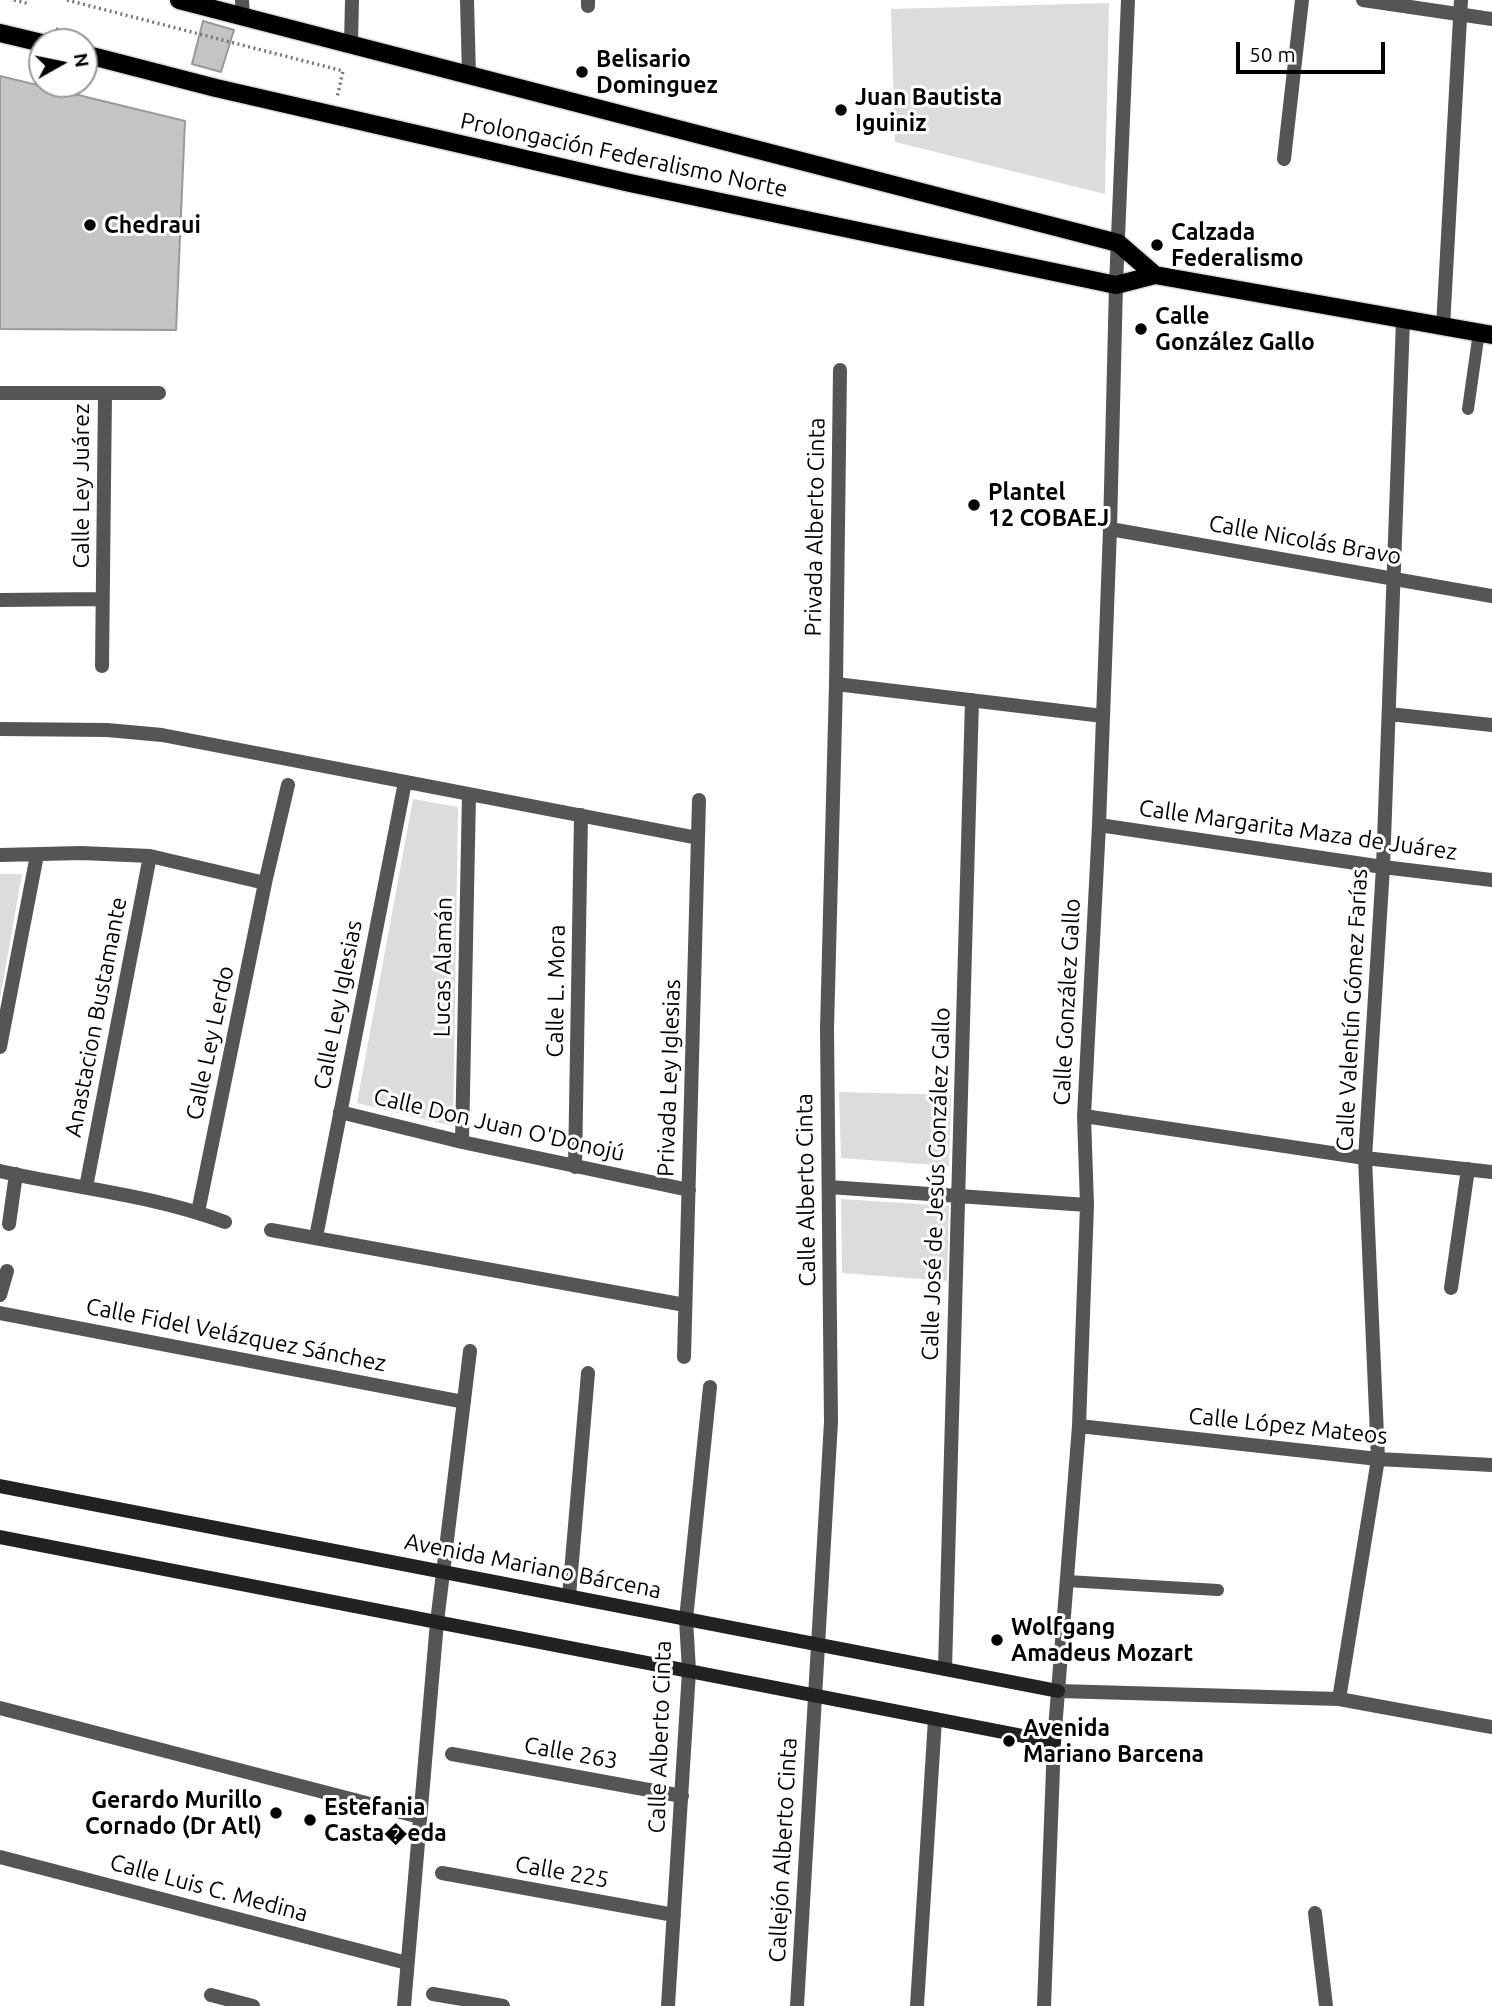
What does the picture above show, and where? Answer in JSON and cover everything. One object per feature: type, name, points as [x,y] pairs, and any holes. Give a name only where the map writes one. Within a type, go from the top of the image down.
[{"type":"main road","name":"Prolongación Federalismo Norte","points":[[178,0],[242,8],[351,44],[1118,243],[1155,275]]},
{"type":"main road","points":[[0,33],[28,40]]},
{"type":"main road","name":"Prolongación Federalismo Norte","points":[[98,58],[216,88],[617,180],[1116,285],[1155,275],[1486,334]]},
{"type":"street","points":[[351,44],[352,0]]},
{"type":"street","points":[[467,0],[469,75]]},
{"type":"street","name":"Calle González Gallo","points":[[1044,2006],[1054,1742],[1079,1426],[1087,1205],[1084,1116],[1103,716],[1128,0]]},
{"type":"street","points":[[1284,159],[1301,0]]},
{"type":"street","points":[[1363,0],[1460,7],[1492,19]]},
{"type":"street","points":[[1443,327],[1460,7]]},
{"type":"street","name":"Calle Valentín Gómez Farías","points":[[1339,1699],[1378,1460],[1365,1158],[1383,867],[1403,320]]},
{"type":"street","name":"Privada Alberto Cinta","points":[[836,684],[840,370]]},
{"type":"street","name":"Calle Ley Juárez","points":[[0,393],[105,393],[102,666]]},
{"type":"street","points":[[105,393],[159,393]]},
{"type":"street","name":"Calle Nicolás Bravo","points":[[1110,528],[1492,596]]},
{"type":"street","name":"Calle Ley Juárez","points":[[0,600],[102,599]]},
{"type":"street","points":[[836,684],[1103,716]]},
{"type":"street","name":"Calle Alberto Cinta","points":[[815,1696],[831,1422],[827,1029],[836,684]]},
{"type":"street","name":"Calle José de Jesús González Gallo","points":[[945,1669],[972,700]]},
{"type":"street","points":[[1389,714],[1492,725]]},
{"type":"street","points":[[0,729],[107,730],[162,735],[698,838]]},
{"type":"street","name":"Calle Ley Iglesias","points":[[316,1237],[405,782]]},
{"type":"street","name":"Calle Ley Lerdo","points":[[198,1212],[265,883],[288,785]]},
{"type":"street","name":"Lucas Alamán","points":[[462,1142],[469,794]]},
{"type":"street","name":"Privada Ley Iglesias","points":[[684,1357],[699,800]]},
{"type":"street","name":"Calle L. Mora","points":[[575,1167],[581,815]]},
{"type":"street","name":"Calle Margarita Maza de Juárez","points":[[1098,825],[1383,867],[1492,880]]},
{"type":"street","points":[[0,855],[94,853],[150,856],[265,883]]},
{"type":"street","points":[[0,1047],[37,855]]},
{"type":"street","name":"Anastacion Bustamante","points":[[86,1187],[150,856]]},
{"type":"street","name":"Calle Don Juan O'Donojú","points":[[340,1112],[462,1142],[689,1190]]},
{"type":"street","points":[[1084,1116],[1365,1158],[1492,1172]]},
{"type":"street","points":[[1451,1288],[1468,1169]]},
{"type":"street","points":[[0,1171],[198,1212],[225,1222]]},
{"type":"street","points":[[9,1224],[16,1174]]},
{"type":"street","points":[[829,1187],[1087,1205]]},
{"type":"street","points":[[271,1230],[685,1305]]},
{"type":"street","points":[[0,1295],[7,1270]]},
{"type":"street","name":"Calle Fidel Velázquez Sánchez","points":[[0,1313],[464,1402]]},
{"type":"street","points":[[404,2006],[442,1572],[470,1350]]},
{"type":"street","points":[[569,1596],[588,1373]]},
{"type":"street","name":"Calle Alberto Cinta","points":[[668,2006],[690,1671],[686,1619],[710,1387]]},
{"type":"street","name":"Calle López Mateos","points":[[1079,1426],[1378,1460],[1492,1465]]},
{"type":"street","name":"Avenida Mariano Bárcena","points":[[0,1486],[1058,1690]]},
{"type":"street","points":[[0,1537],[1054,1742]]},
{"type":"street","points":[[1058,1690],[1339,1699],[1492,1727]]},
{"type":"street","name":"Callejón Alberto Cinta","points":[[797,2006],[815,1696]]},
{"type":"street","points":[[0,1708],[420,1817]]},
{"type":"street","points":[[917,2006],[935,1719]]},
{"type":"street","name":"Calle 263","points":[[452,1754],[682,1797]]},
{"type":"street","name":"Calle Luis C. Medina","points":[[0,1857],[407,1963]]},
{"type":"street","name":"Calle 225","points":[[442,1873],[674,1915]]},
{"type":"street","points":[[1315,1913],[1326,2006]]},
{"type":"street","points":[[433,1994],[503,2006]]},
{"type":"street","points":[[211,1995],[253,2006]]},
{"type":"lane","points":[[1468,410],[1486,334]]},
{"type":"lane","points":[[1067,1581],[1218,1590]]},
{"type":"path","points":[[14,0],[30,4]]},
{"type":"path","points":[[67,0],[343,71],[336,104]]},
{"type":"shaded area","points":[[1109,3],[1105,194],[895,142],[891,9]]},
{"type":"shaded area","points":[[413,799],[458,807],[453,1126],[357,1103]]},
{"type":"shaded area","points":[[0,874],[22,874],[0,999]]},
{"type":"shaded area","points":[[839,1092],[951,1095],[949,1166],[841,1158]]},
{"type":"shaded area","points":[[841,1199],[949,1206],[947,1281],[842,1273]]},
{"type":"building","points":[[203,21],[234,30],[221,72],[192,64]]},
{"type":"building","name":"Chedraui","points":[[0,76],[28,83],[28,98],[90,98],[185,121],[176,330],[0,329]]},
{"type":"place","name":"Belisario Dominguez","points":[[582,72]]},
{"type":"place","name":"Juan Bautista Iguiniz","points":[[841,110]]},
{"type":"place","name":"Chedraui","points":[[90,225]]},
{"type":"place","name":"Calzada Federalismo","points":[[1157,245]]},
{"type":"place","name":"Calle González Gallo","points":[[1141,329]]},
{"type":"place","name":"Plantel 12 COBAEJ","points":[[974,505]]},
{"type":"place","name":"Wolfgang Amadeus Mozart","points":[[997,1640]]},
{"type":"place","name":"Avenida Mariano Barcena","points":[[1009,1741]]},
{"type":"place","name":"Gerardo Murillo Cornado (Dr Atl)","points":[[276,1813]]},
{"type":"place","name":"Estefania Casta�eda","points":[[310,1820]]}]
